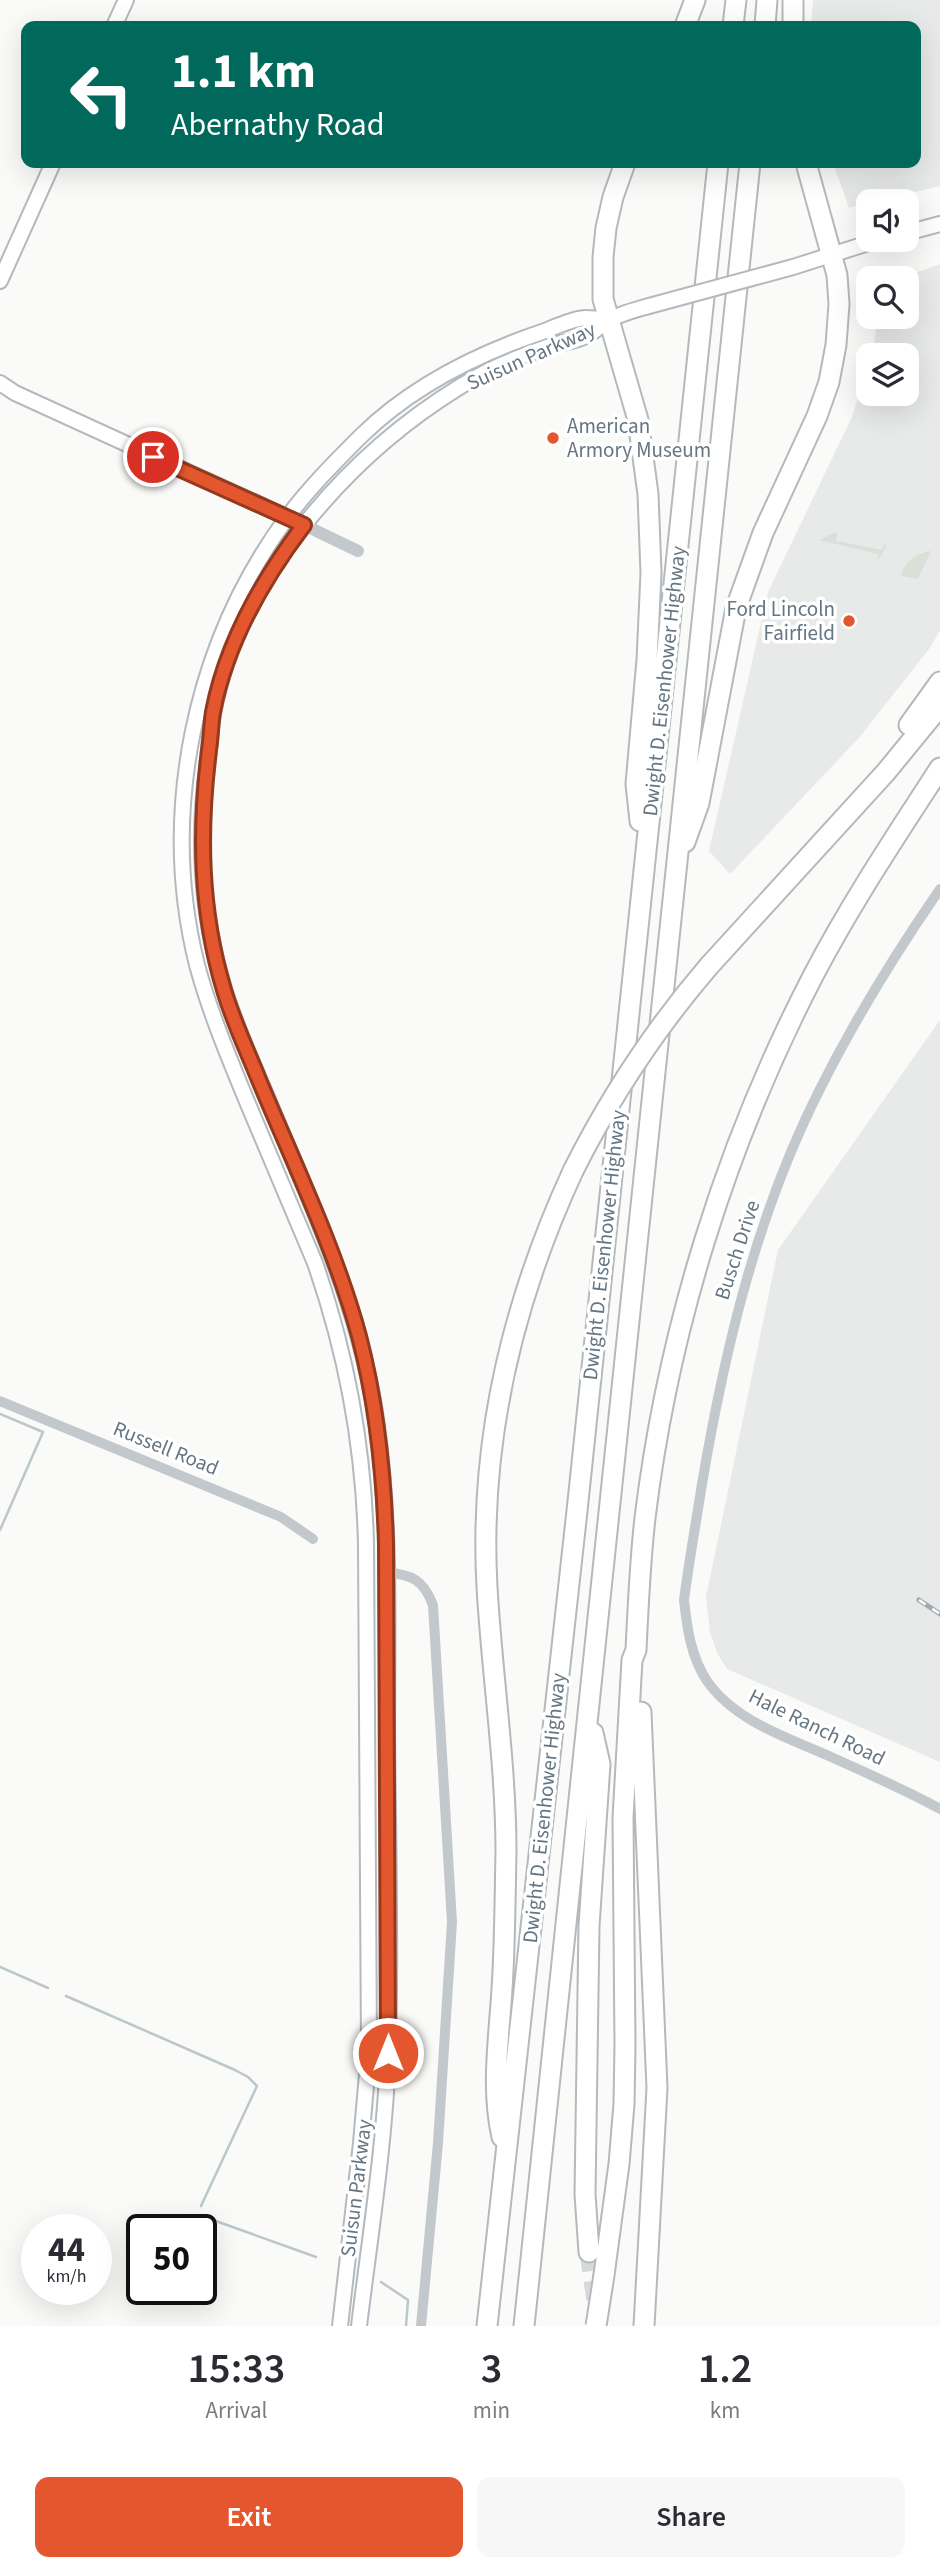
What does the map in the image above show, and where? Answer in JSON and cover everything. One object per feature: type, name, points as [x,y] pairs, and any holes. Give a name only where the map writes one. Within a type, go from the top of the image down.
[{"type":"highway","points":[[687,21],[695,0]]},
{"type":"highway","points":[[734,21],[736,0]]},
{"type":"highway","points":[[765,21],[767,0]]},
{"type":"highway","points":[[793,0],[793,21]]},
{"type":"highway","points":[[623,168],[613,197],[603,257],[603,299],[638,420],[648,494],[650,585],[647,660],[636,783],[645,858]]},
{"type":"highway","name":"Dwight D. Eisenhower Highway","points":[[487,2326],[717,168]]},
{"type":"highway","name":"Dwight D. Eisenhower Highway","points":[[524,2326],[749,168]]},
{"type":"highway","points":[[675,863],[689,834],[699,803],[736,608],[748,570],[762,533],[807,440],[829,382],[836,345],[839,304],[837,275],[807,168]]},
{"type":"highway","points":[[797,870],[940,682]]},
{"type":"highway","points":[[505,2148],[497,2114],[496,2085],[503,1982],[506,1848],[487,1585],[487,1498],[491,1448],[507,1352],[523,1295],[543,1236],[573,1171],[634,1063],[709,965],[886,772],[940,706]]},
{"type":"highway","points":[[596,2326],[619,2164],[624,2104],[623,1818],[632,1660],[636,1650],[645,1518],[680,1331],[696,1269],[761,1087],[813,975],[852,904],[940,768]]},
{"type":"highway","points":[[852,904],[940,785]]},
{"type":"highway","points":[[636,1650],[642,1660],[642,1787],[657,2088],[644,2326]]},
{"type":"highway","points":[[589,1718],[600,1764],[591,1871],[589,1939],[586,2194],[589,2252]]},
{"type":"main road","points":[[116,21],[126,0]]},
{"type":"main road","points":[[0,281],[51,168]]},
{"type":"main road","points":[[919,230],[940,224]]},
{"type":"main road","name":"Suisun Parkway","points":[[359,2326],[381,2144],[388,2053],[386,1572],[381,1460],[376,1418],[359,1336],[332,1256],[225,991],[211,937],[203,877],[204,783],[213,712],[234,646],[262,588],[285,549],[365,459],[436,403],[491,369],[550,346],[589,335],[608,320],[856,247]]},
{"type":"main road","name":"Suisun Parkway","points":[[340,2326],[363,2130],[369,2051],[366,1545],[362,1462],[349,1382],[315,1263],[223,1044],[207,998],[189,920],[182,845],[190,747],[208,673],[238,598],[287,518],[326,471],[390,409],[485,354],[583,318],[608,320]]},
{"type":"main road","points":[[0,383],[7,392],[304,525]]},
{"type":"street","points":[[304,525],[358,551]]},
{"type":"street","name":"Busch Drive","points":[[695,1659],[687,1630],[684,1600],[687,1576],[723,1371],[751,1262],[774,1196],[819,1091],[880,978],[940,889]]},
{"type":"street","name":"Russell Road","points":[[0,1401],[281,1517],[313,1539]]},
{"type":"street","points":[[386,1572],[408,1575],[421,1584],[433,1605],[452,1922],[438,2143],[421,2326]]},
{"type":"street","name":"Hale Ranch Road","points":[[695,1659],[707,1681],[741,1714],[940,1809]]},
{"type":"shaded area","points":[[813,0],[940,0],[940,186],[919,191],[856,189],[856,206],[849,208],[835,168],[921,168],[921,21],[811,21]]},
{"type":"shaded area","points":[[940,264],[940,630],[930,648],[858,739],[730,874],[709,851],[768,592],[856,405],[919,406],[919,343],[874,343],[876,329],[919,329],[919,272]]},
{"type":"shaded area","points":[[837,533],[836,541],[882,550],[884,544],[886,547],[878,560],[878,554],[819,540]]},
{"type":"shaded area","points":[[931,551],[918,579],[901,576],[912,559]]},
{"type":"shaded area","points":[[940,1020],[940,1762],[727,1669],[717,1653],[710,1632],[706,1597],[778,1250]]},
{"type":"waterway","points":[[0,1414],[43,1432],[0,1530]]},
{"type":"waterway","points":[[0,1967],[48,1988]]},
{"type":"waterway","points":[[66,1996],[235,2070],[257,2086],[201,2206]]},
{"type":"waterway","points":[[217,2221],[316,2257]]},
{"type":"waterway","points":[[381,2282],[408,2300],[406,2326]]},
{"type":"tunnel","points":[[589,2252],[597,2308]]},
{"type":"railway","points":[[919,1600],[940,1614]]},
{"type":"place","name":"American Armory Museum","points":[[553,438]]},
{"type":"place","name":"Ford Lincoln Fairfield","points":[[849,621]]},
{"type":"route","points":[[153,457],[304,525],[285,549],[262,588],[234,646],[213,712],[204,783],[201,844],[206,907],[225,991],[346,1294],[359,1336],[376,1418],[386,1544],[388,2053]]}]
